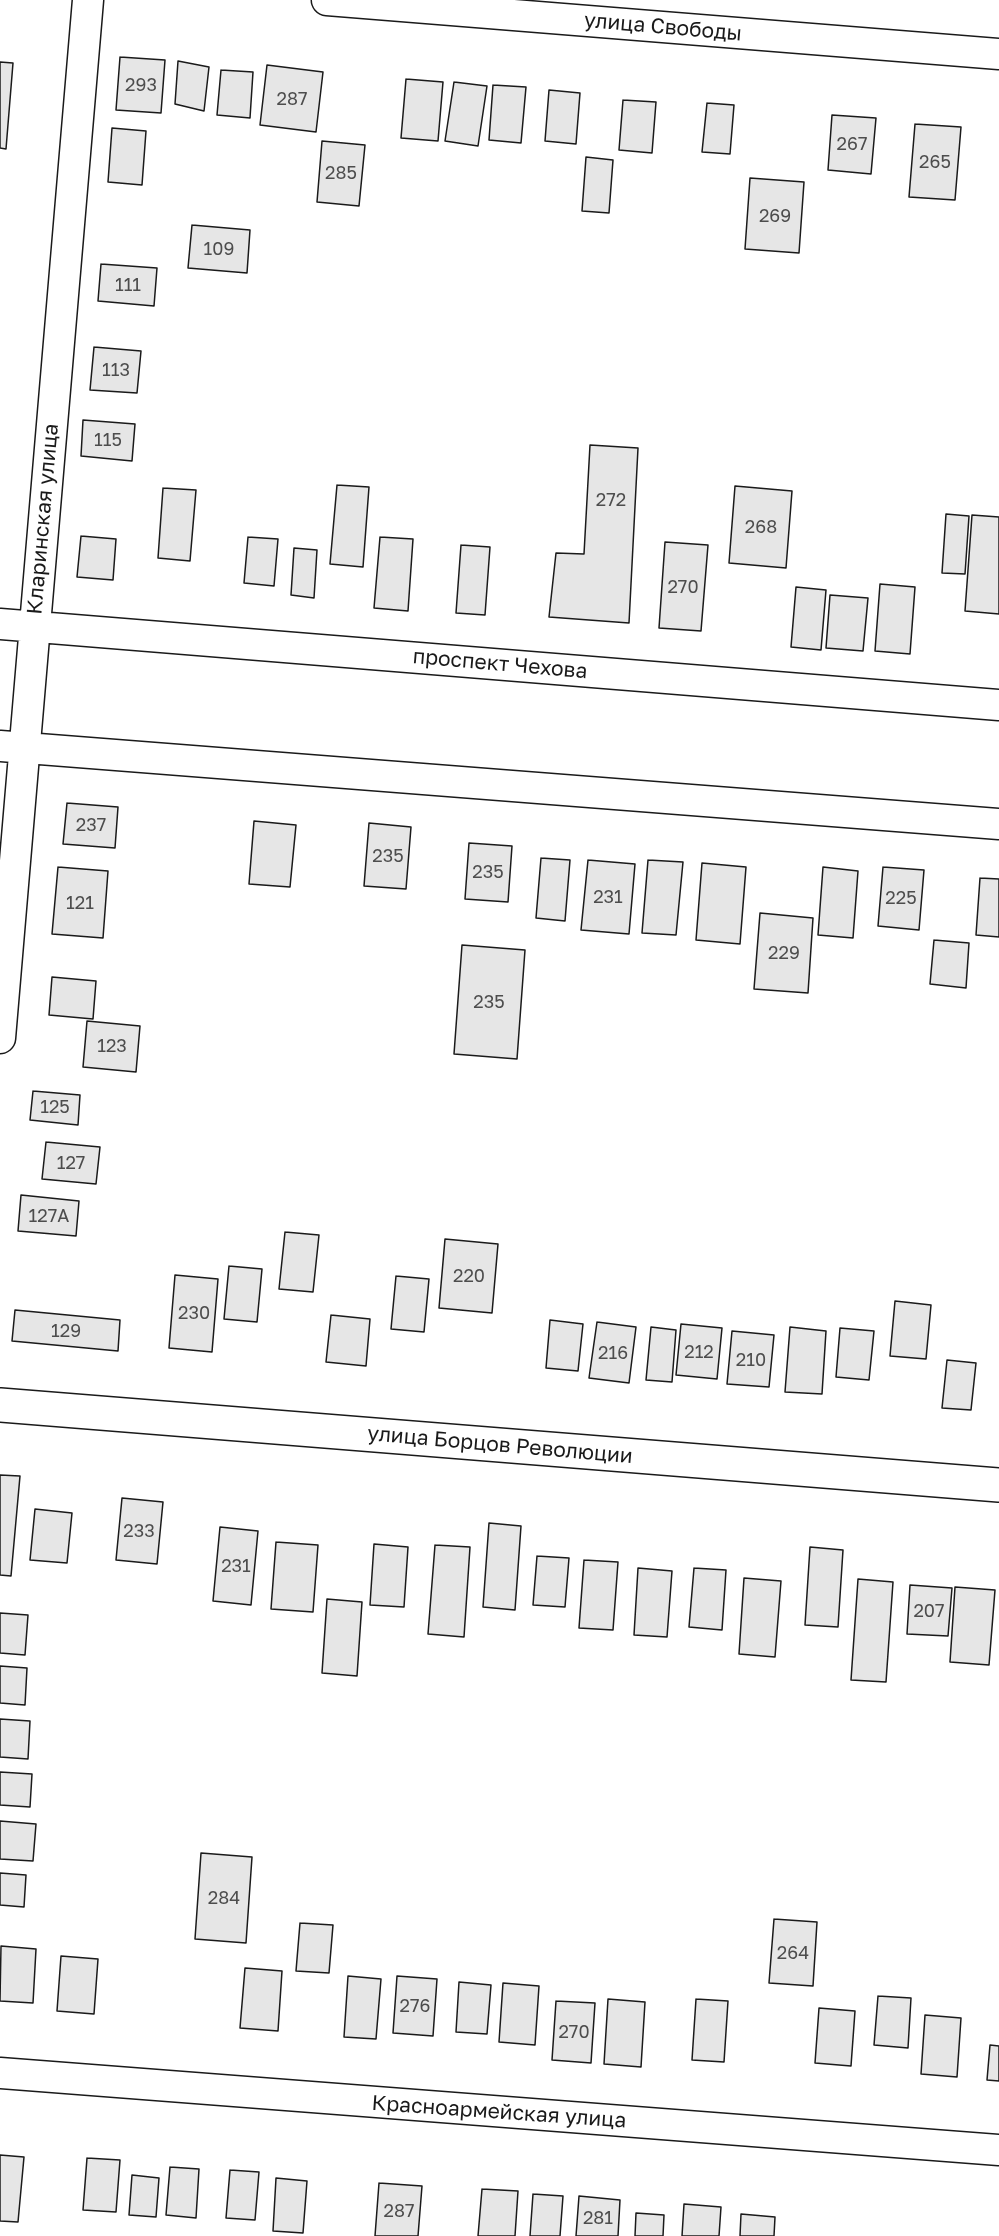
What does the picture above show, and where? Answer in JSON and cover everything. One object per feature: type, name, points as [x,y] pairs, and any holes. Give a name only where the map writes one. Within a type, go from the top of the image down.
[{"type":"main road","name":"улица Борцов Революции","points":[[0,1405],[999,1485]]},
{"type":"street","name":"Кларинская улица","points":[[0,1038],[12,746],[34,626],[88,0]]},
{"type":"street","name":"улица Свободы","points":[[327,0],[999,54]]},
{"type":"street","name":"проспект Чехова","points":[[0,624],[999,705]]},
{"type":"street","points":[[12,746],[999,824]]},
{"type":"street","name":"Красноармейская улица","points":[[0,2073],[999,2150]]},
{"type":"building","points":[[120,57],[165,60],[161,113],[116,110]]},
{"type":"building","points":[[178,61],[209,67],[204,111],[175,104]]},
{"type":"building","points":[[0,62],[13,63],[6,149],[0,148]]},
{"type":"building","points":[[267,65],[323,72],[316,132],[260,125]]},
{"type":"building","points":[[221,70],[253,72],[250,118],[217,115]]},
{"type":"building","points":[[406,79],[443,82],[438,141],[401,138]]},
{"type":"building","points":[[454,82],[487,86],[478,146],[445,141]]},
{"type":"building","points":[[493,85],[526,87],[521,143],[489,140]]},
{"type":"building","points":[[549,90],[580,93],[576,144],[545,141]]},
{"type":"building","points":[[623,100],[656,102],[652,153],[619,150]]},
{"type":"building","points":[[707,103],[734,105],[730,154],[702,152]]},
{"type":"building","points":[[832,115],[876,118],[871,174],[828,170]]},
{"type":"building","points":[[915,124],[961,127],[955,200],[909,197]]},
{"type":"building","points":[[112,128],[146,131],[142,185],[108,182]]},
{"type":"building","points":[[322,141],[365,145],[359,206],[317,202]]},
{"type":"building","points":[[586,157],[613,160],[609,213],[582,211]]},
{"type":"building","points":[[750,178],[804,182],[799,253],[745,249]]},
{"type":"building","points":[[192,225],[250,230],[247,273],[188,268]]},
{"type":"building","points":[[101,264],[157,268],[154,306],[98,301]]},
{"type":"building","points":[[94,347],[141,351],[137,393],[90,390]]},
{"type":"building","points":[[83,420],[135,424],[132,461],[81,456]]},
{"type":"building","points":[[590,445],[638,448],[629,623],[549,617],[556,553],[584,554]]},
{"type":"building","points":[[337,485],[369,487],[363,567],[330,564]]},
{"type":"building","points":[[735,486],[792,491],[786,568],[729,563]]},
{"type":"building","points":[[163,488],[196,490],[190,561],[158,558]]},
{"type":"building","points":[[946,514],[969,516],[965,574],[942,573]]},
{"type":"building","points":[[972,515],[999,517],[999,614],[965,611]]},
{"type":"building","points":[[81,536],[116,539],[113,580],[77,577]]},
{"type":"building","points":[[248,537],[278,539],[274,586],[244,583]]},
{"type":"building","points":[[380,537],[413,539],[408,611],[374,608]]},
{"type":"building","points":[[665,542],[708,545],[701,631],[659,628]]},
{"type":"building","points":[[461,545],[490,547],[485,615],[456,613]]},
{"type":"building","points":[[294,548],[317,550],[314,598],[291,595]]},
{"type":"building","points":[[880,584],[915,587],[910,654],[875,651]]},
{"type":"building","points":[[796,587],[826,590],[821,650],[791,647]]},
{"type":"building","points":[[830,595],[868,598],[863,651],[826,648]]},
{"type":"building","points":[[67,803],[118,807],[115,848],[63,844]]},
{"type":"building","points":[[254,821],[296,825],[290,887],[249,884]]},
{"type":"building","points":[[369,823],[411,827],[406,889],[364,886]]},
{"type":"building","points":[[469,843],[512,846],[508,902],[465,899]]},
{"type":"building","points":[[541,858],[570,860],[565,921],[536,918]]},
{"type":"building","points":[[588,860],[635,864],[629,934],[581,930]]},
{"type":"building","points":[[648,860],[683,862],[676,935],[642,933]]},
{"type":"building","points":[[702,863],[746,867],[740,944],[696,940]]},
{"type":"building","points":[[58,867],[108,871],[103,938],[52,934]]},
{"type":"building","points":[[823,867],[858,871],[853,938],[818,935]]},
{"type":"building","points":[[883,867],[924,870],[919,930],[878,926]]},
{"type":"building","points":[[980,878],[999,879],[999,937],[976,935]]},
{"type":"building","points":[[760,913],[813,918],[808,993],[754,989]]},
{"type":"building","points":[[934,940],[969,943],[966,988],[930,984]]},
{"type":"building","points":[[462,945],[525,950],[517,1059],[454,1054]]},
{"type":"building","points":[[52,977],[96,981],[93,1019],[49,1015]]},
{"type":"building","points":[[87,1021],[140,1026],[136,1072],[83,1067]]},
{"type":"building","points":[[33,1091],[80,1095],[78,1125],[30,1120]]},
{"type":"building","points":[[46,1142],[100,1147],[96,1184],[42,1179]]},
{"type":"building","points":[[21,1195],[79,1201],[76,1236],[18,1231]]},
{"type":"building","points":[[285,1232],[319,1235],[313,1292],[279,1289]]},
{"type":"building","points":[[445,1239],[498,1244],[492,1313],[439,1308]]},
{"type":"building","points":[[229,1266],[262,1269],[257,1322],[224,1319]]},
{"type":"building","points":[[175,1275],[218,1279],[212,1352],[169,1348]]},
{"type":"building","points":[[396,1276],[429,1279],[424,1332],[391,1329]]},
{"type":"building","points":[[895,1301],[931,1305],[926,1359],[890,1356]]},
{"type":"building","points":[[15,1310],[120,1320],[118,1351],[12,1341]]},
{"type":"building","points":[[331,1315],[370,1319],[366,1366],[326,1362]]},
{"type":"building","points":[[550,1320],[583,1324],[578,1371],[546,1368]]},
{"type":"building","points":[[597,1322],[636,1327],[629,1383],[589,1378]]},
{"type":"building","points":[[681,1324],[722,1328],[717,1379],[676,1375]]},
{"type":"building","points":[[651,1327],[676,1330],[672,1382],[646,1380]]},
{"type":"building","points":[[790,1327],[826,1331],[822,1394],[785,1392]]},
{"type":"building","points":[[840,1328],[874,1331],[869,1380],[836,1377]]},
{"type":"building","points":[[732,1331],[774,1335],[769,1387],[727,1384]]},
{"type":"building","points":[[947,1360],[976,1363],[971,1410],[942,1408]]},
{"type":"building","points":[[0,1475],[20,1476],[11,1576],[0,1575]]},
{"type":"building","points":[[122,1498],[163,1502],[157,1564],[116,1560]]},
{"type":"building","points":[[35,1509],[72,1513],[67,1563],[30,1560]]},
{"type":"building","points":[[489,1523],[521,1526],[515,1610],[483,1607]]},
{"type":"building","points":[[220,1527],[258,1531],[251,1605],[213,1601]]},
{"type":"building","points":[[276,1542],[318,1545],[313,1612],[271,1609]]},
{"type":"building","points":[[374,1544],[408,1547],[404,1607],[370,1605]]},
{"type":"building","points":[[435,1545],[470,1547],[464,1637],[428,1634]]},
{"type":"building","points":[[810,1547],[843,1550],[838,1627],[805,1625]]},
{"type":"building","points":[[537,1556],[569,1558],[565,1607],[533,1605]]},
{"type":"building","points":[[584,1560],[618,1562],[613,1630],[579,1628]]},
{"type":"building","points":[[638,1568],[672,1571],[667,1637],[634,1635]]},
{"type":"building","points":[[694,1568],[726,1570],[722,1630],[689,1627]]},
{"type":"building","points":[[744,1578],[781,1581],[775,1657],[739,1654]]},
{"type":"building","points":[[858,1579],[893,1582],[886,1682],[851,1680]]},
{"type":"building","points":[[910,1585],[952,1588],[948,1636],[907,1634]]},
{"type":"building","points":[[955,1587],[995,1590],[989,1665],[950,1662]]},
{"type":"building","points":[[327,1599],[362,1602],[357,1676],[322,1673]]},
{"type":"building","points":[[0,1613],[28,1615],[25,1655],[0,1653]]},
{"type":"building","points":[[0,1666],[27,1668],[25,1705],[0,1703]]},
{"type":"building","points":[[0,1719],[30,1721],[28,1759],[0,1757]]},
{"type":"building","points":[[0,1772],[32,1774],[30,1807],[0,1805]]},
{"type":"building","points":[[0,1821],[36,1824],[33,1861],[0,1859]]},
{"type":"building","points":[[201,1853],[252,1857],[246,1943],[195,1939]]},
{"type":"building","points":[[0,1873],[26,1875],[24,1907],[0,1905]]},
{"type":"building","points":[[774,1919],[817,1922],[813,1986],[769,1983]]},
{"type":"building","points":[[300,1923],[333,1925],[329,1973],[296,1971]]},
{"type":"building","points":[[1,1946],[36,1949],[33,2003],[0,2001]]},
{"type":"building","points":[[61,1956],[98,1959],[94,2014],[57,2011]]},
{"type":"building","points":[[245,1968],[282,1971],[278,2031],[240,2028]]},
{"type":"building","points":[[348,1976],[381,1979],[376,2039],[344,2037]]},
{"type":"building","points":[[397,1976],[437,1979],[433,2036],[393,2033]]},
{"type":"building","points":[[459,1982],[491,1985],[487,2034],[456,2032]]},
{"type":"building","points":[[503,1983],[539,1986],[535,2045],[499,2042]]},
{"type":"building","points":[[878,1996],[911,1998],[908,2048],[874,2045]]},
{"type":"building","points":[[608,1999],[645,2002],[641,2067],[604,2064]]},
{"type":"building","points":[[696,1999],[728,2001],[724,2062],[692,2060]]},
{"type":"building","points":[[556,2001],[595,2003],[591,2063],[552,2060]]},
{"type":"building","points":[[819,2008],[855,2011],[851,2066],[815,2063]]},
{"type":"building","points":[[925,2015],[961,2018],[957,2077],[921,2074]]},
{"type":"building","points":[[990,2045],[999,2046],[999,2081],[987,2080]]},
{"type":"building","points":[[0,2155],[24,2157],[18,2222],[0,2221]]},
{"type":"building","points":[[87,2158],[120,2160],[116,2212],[83,2210]]},
{"type":"building","points":[[170,2167],[199,2169],[196,2218],[166,2215]]},
{"type":"building","points":[[230,2170],[259,2172],[255,2220],[226,2218]]},
{"type":"building","points":[[132,2175],[159,2178],[156,2217],[129,2215]]},
{"type":"building","points":[[276,2178],[307,2181],[303,2233],[273,2231]]},
{"type":"building","points":[[379,2183],[422,2186],[418,2236],[375,2236]]},
{"type":"building","points":[[482,2189],[518,2191],[515,2236],[478,2236]]},
{"type":"building","points":[[533,2194],[563,2196],[560,2236],[530,2236]]},
{"type":"building","points":[[579,2196],[620,2200],[618,2236],[576,2236]]},
{"type":"building","points":[[684,2204],[721,2207],[719,2236],[682,2236]]},
{"type":"building","points":[[636,2213],[664,2215],[663,2236],[635,2236]]},
{"type":"building","points":[[741,2214],[775,2217],[774,2236],[740,2236]]}]
